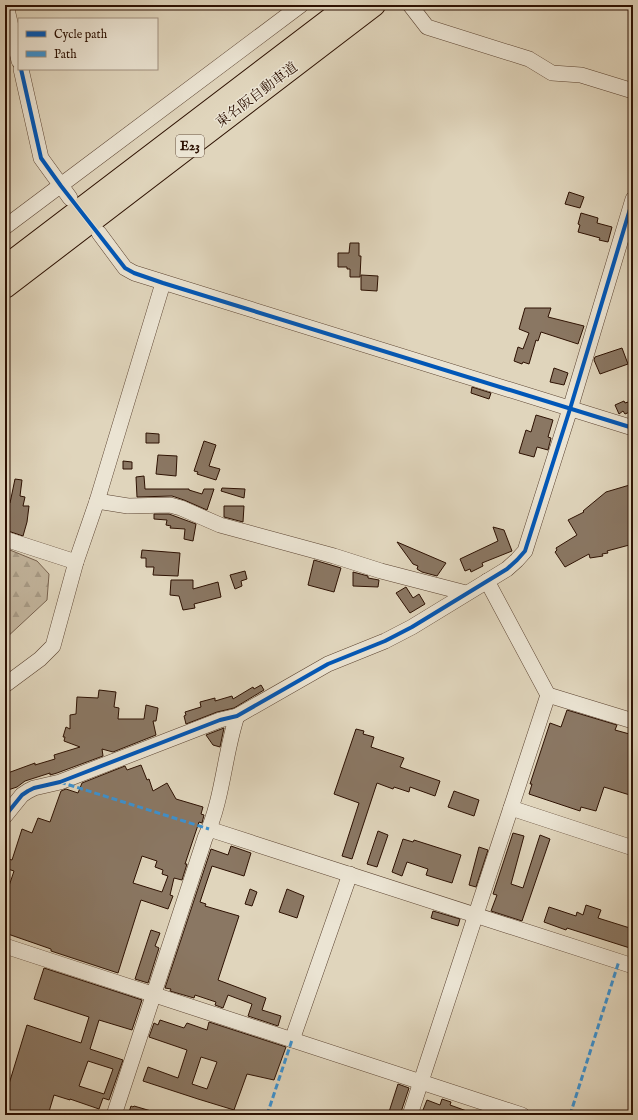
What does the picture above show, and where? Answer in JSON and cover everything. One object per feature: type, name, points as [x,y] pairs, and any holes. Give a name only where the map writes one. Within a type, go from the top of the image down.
[{"type":"highway","name":"東名阪自動車道","points":[[5,267],[348,5]]},
{"type":"highway","name":"東名阪自動車道","points":[[5,287],[374,5]]},
{"type":"street","points":[[6,5],[18,57]]},
{"type":"street","points":[[5,227],[301,5]]},
{"type":"street","points":[[410,5],[427,27],[529,59],[552,73],[581,75],[633,91]]},
{"type":"street","points":[[21,70],[41,158],[70,198]]},
{"type":"street","points":[[5,816],[22,795],[34,788],[60,782],[220,720],[237,716],[328,664],[385,642],[507,569],[517,560],[525,551],[570,409],[633,199]]},
{"type":"street","points":[[99,234],[125,268],[134,273],[633,428]]},
{"type":"street","points":[[5,685],[40,659],[53,646],[76,562],[97,501],[163,283]]},
{"type":"street","points":[[97,501],[128,506],[170,506],[181,508],[220,524],[334,556],[381,571],[466,593]]},
{"type":"street","points":[[5,539],[76,562]]},
{"type":"street","points":[[487,580],[548,695],[633,721]]},
{"type":"street","points":[[410,1115],[548,695]]},
{"type":"street","points":[[114,1115],[205,838],[214,815],[237,716]]},
{"type":"street","points":[[511,808],[633,848]]},
{"type":"street","points":[[209,829],[633,966]]},
{"type":"street","points":[[292,1040],[350,874]]},
{"type":"street","points":[[5,946],[522,1115]]},
{"type":"green space","points":[[5,548],[37,561],[49,574],[47,600],[5,639]]},
{"type":"building","points":[[569,192],[584,197],[580,208],[565,204]]},
{"type":"building","points":[[581,213],[598,218],[597,223],[612,227],[608,242],[599,240],[600,238],[578,232],[580,225],[578,224]]},
{"type":"building","points":[[350,243],[359,243],[359,256],[361,256],[360,277],[350,277],[350,269],[347,269],[347,267],[338,267],[338,253],[349,253]]},
{"type":"building","points":[[361,275],[378,276],[377,291],[361,290]]},
{"type":"building","points":[[525,308],[551,308],[548,317],[584,326],[578,344],[541,332],[538,341],[536,340],[529,364],[523,362],[522,364],[514,361],[518,347],[523,349],[529,333],[519,329]]},
{"type":"building","points":[[622,348],[628,364],[600,374],[594,360],[595,357]]},
{"type":"building","points":[[554,368],[568,373],[564,385],[550,382]]},
{"type":"building","points":[[472,387],[491,393],[489,399],[471,393]]},
{"type":"building","points":[[624,401],[625,403],[628,402],[632,411],[625,414],[623,411],[619,414],[615,405]]},
{"type":"building","points":[[536,415],[553,420],[548,437],[551,438],[548,450],[537,447],[534,457],[519,453],[526,430],[531,432]]},
{"type":"building","points":[[146,433],[159,434],[159,443],[146,443]]},
{"type":"building","points":[[204,441],[216,445],[209,466],[220,469],[216,480],[197,474],[198,472],[194,471]]},
{"type":"building","points":[[158,455],[177,456],[176,476],[156,474]]},
{"type":"building","points":[[123,461],[132,462],[132,469],[123,469]]},
{"type":"building","points":[[144,476],[145,489],[189,489],[202,494],[204,489],[214,489],[207,510],[172,496],[137,497],[136,477]]},
{"type":"building","points":[[15,479],[22,480],[20,496],[25,497],[23,506],[29,506],[23,536],[5,530],[6,503],[10,503]]},
{"type":"building","points":[[633,484],[633,544],[607,551],[608,553],[602,554],[603,556],[590,558],[589,554],[565,567],[555,552],[557,550],[556,548],[577,535],[568,520],[584,512],[583,511],[606,492]]},
{"type":"building","points":[[222,488],[245,489],[244,498],[221,491]]},
{"type":"building","points":[[224,506],[244,506],[243,522],[224,517]]},
{"type":"building","points":[[154,514],[169,514],[196,524],[193,541],[184,539],[185,529],[170,528],[171,526],[166,525],[167,520],[154,519]]},
{"type":"building","points":[[493,527],[504,530],[512,551],[482,563],[483,566],[471,572],[470,569],[465,571],[460,559],[498,541]]},
{"type":"building","points":[[397,542],[446,563],[437,576],[422,572],[417,569],[418,566],[413,564]]},
{"type":"building","points":[[142,550],[180,553],[178,576],[153,575],[154,567],[146,567],[146,558],[141,558]]},
{"type":"building","points":[[314,560],[341,568],[334,592],[308,585]]},
{"type":"building","points":[[245,571],[247,579],[241,581],[242,586],[235,589],[230,575]]},
{"type":"building","points":[[353,572],[368,576],[368,578],[379,580],[378,587],[353,586]]},
{"type":"building","points":[[171,580],[193,580],[193,589],[218,582],[221,597],[194,604],[195,608],[183,610],[179,596],[170,595]]},
{"type":"building","points":[[406,587],[413,598],[419,594],[425,604],[410,613],[396,593]]},
{"type":"building","points":[[261,685],[264,690],[234,708],[217,712],[186,724],[184,716],[186,715],[185,712],[201,707],[200,702],[215,698],[215,701],[232,696],[233,699],[253,687],[254,689]]},
{"type":"building","points":[[99,690],[116,692],[114,707],[119,708],[118,719],[144,719],[146,705],[158,708],[156,721],[153,721],[156,735],[113,752],[102,749],[103,756],[57,773],[50,775],[50,773],[25,781],[17,787],[5,791],[5,774],[35,763],[35,765],[55,759],[54,755],[80,747],[64,741],[65,737],[63,737],[66,727],[70,729],[70,715],[76,714],[77,697],[98,698]]},
{"type":"building","points":[[567,710],[617,725],[615,730],[633,735],[633,796],[604,787],[596,811],[581,807],[580,811],[529,794],[532,784],[530,784],[550,723],[561,727]]},
{"type":"building","points":[[224,728],[220,747],[213,745],[206,735]]},
{"type":"building","points":[[356,729],[364,731],[363,734],[374,737],[371,747],[404,758],[400,767],[440,781],[435,796],[410,787],[409,792],[394,787],[393,789],[377,783],[352,859],[342,856],[359,803],[334,794]]},
{"type":"building","points":[[141,765],[147,780],[149,779],[153,791],[167,783],[176,799],[203,807],[201,814],[204,815],[202,823],[199,822],[185,864],[187,864],[182,880],[174,878],[170,895],[173,896],[168,909],[141,900],[118,973],[51,951],[51,949],[5,933],[5,898],[14,871],[5,868],[5,858],[12,860],[22,829],[32,833],[38,818],[50,822],[61,791],[66,789],[78,793],[82,783],[125,766],[127,770]],"holes":[[[142,856],[157,861],[155,867],[163,870],[162,874],[168,876],[162,892],[133,883]]]},
{"type":"building","points":[[454,791],[479,800],[474,816],[448,807]]},
{"type":"building","points":[[378,831],[388,835],[377,867],[367,864]]},
{"type":"building","points":[[513,833],[524,836],[511,884],[523,888],[540,835],[550,839],[522,921],[491,911],[497,895],[493,894]]},
{"type":"building","points":[[403,839],[413,842],[414,840],[461,855],[452,883],[426,875],[428,869],[407,862],[402,876],[392,872]]},
{"type":"building","points":[[231,846],[251,853],[244,876],[212,866],[200,902],[206,904],[205,906],[239,916],[218,980],[266,998],[262,1010],[281,1016],[278,1026],[248,1016],[252,1004],[228,995],[223,1008],[215,1005],[216,1002],[195,995],[194,998],[170,991],[171,989],[165,988],[211,849],[228,855]]},
{"type":"building","points":[[479,847],[488,850],[476,887],[469,885]]},
{"type":"building","points":[[250,889],[257,892],[252,906],[245,904]]},
{"type":"building","points":[[287,889],[304,896],[297,918],[279,912]]},
{"type":"building","points":[[586,905],[601,910],[598,918],[633,929],[633,949],[567,928],[566,930],[544,922],[549,907],[576,916],[577,912],[583,915]]},
{"type":"building","points":[[433,911],[460,919],[458,926],[431,918]]},
{"type":"building","points":[[151,930],[160,933],[155,946],[159,948],[148,983],[135,979]]},
{"type":"building","points":[[44,968],[142,1000],[132,1030],[99,1020],[90,1049],[123,1060],[109,1100],[103,1098],[99,1109],[54,1095],[48,1115],[5,1115],[5,1097],[27,1025],[81,1043],[89,1017],[34,999]],"holes":[[[88,1061],[113,1069],[104,1094],[79,1086]]]},
{"type":"building","points":[[160,1020],[184,1028],[187,1023],[207,1030],[209,1022],[286,1047],[274,1080],[247,1074],[234,1110],[143,1081],[148,1067],[178,1078],[187,1050],[149,1037],[154,1023],[158,1025]],"holes":[[[201,1057],[217,1062],[207,1089],[192,1084]]]},
{"type":"building","points":[[398,1084],[409,1088],[400,1115],[388,1115]]},
{"type":"building","points":[[442,1099],[451,1102],[450,1105],[475,1115],[421,1115],[427,1100],[440,1105]]},
{"type":"building","points":[[131,1106],[158,1113],[157,1115],[128,1115]]},
{"type":"marked path","points":[[60,782],[209,829]]},
{"type":"marked path","points":[[570,1115],[619,961]]},
{"type":"marked path","points":[[267,1115],[292,1040]]},
{"type":"cycle path","points":[[21,70],[41,158],[125,268],[134,273],[163,283],[633,428]]},
{"type":"cycle path","points":[[5,816],[22,795],[34,788],[60,782],[220,720],[237,716],[328,664],[385,641],[412,627],[507,569],[517,560],[525,551],[570,409],[633,199]]}]
